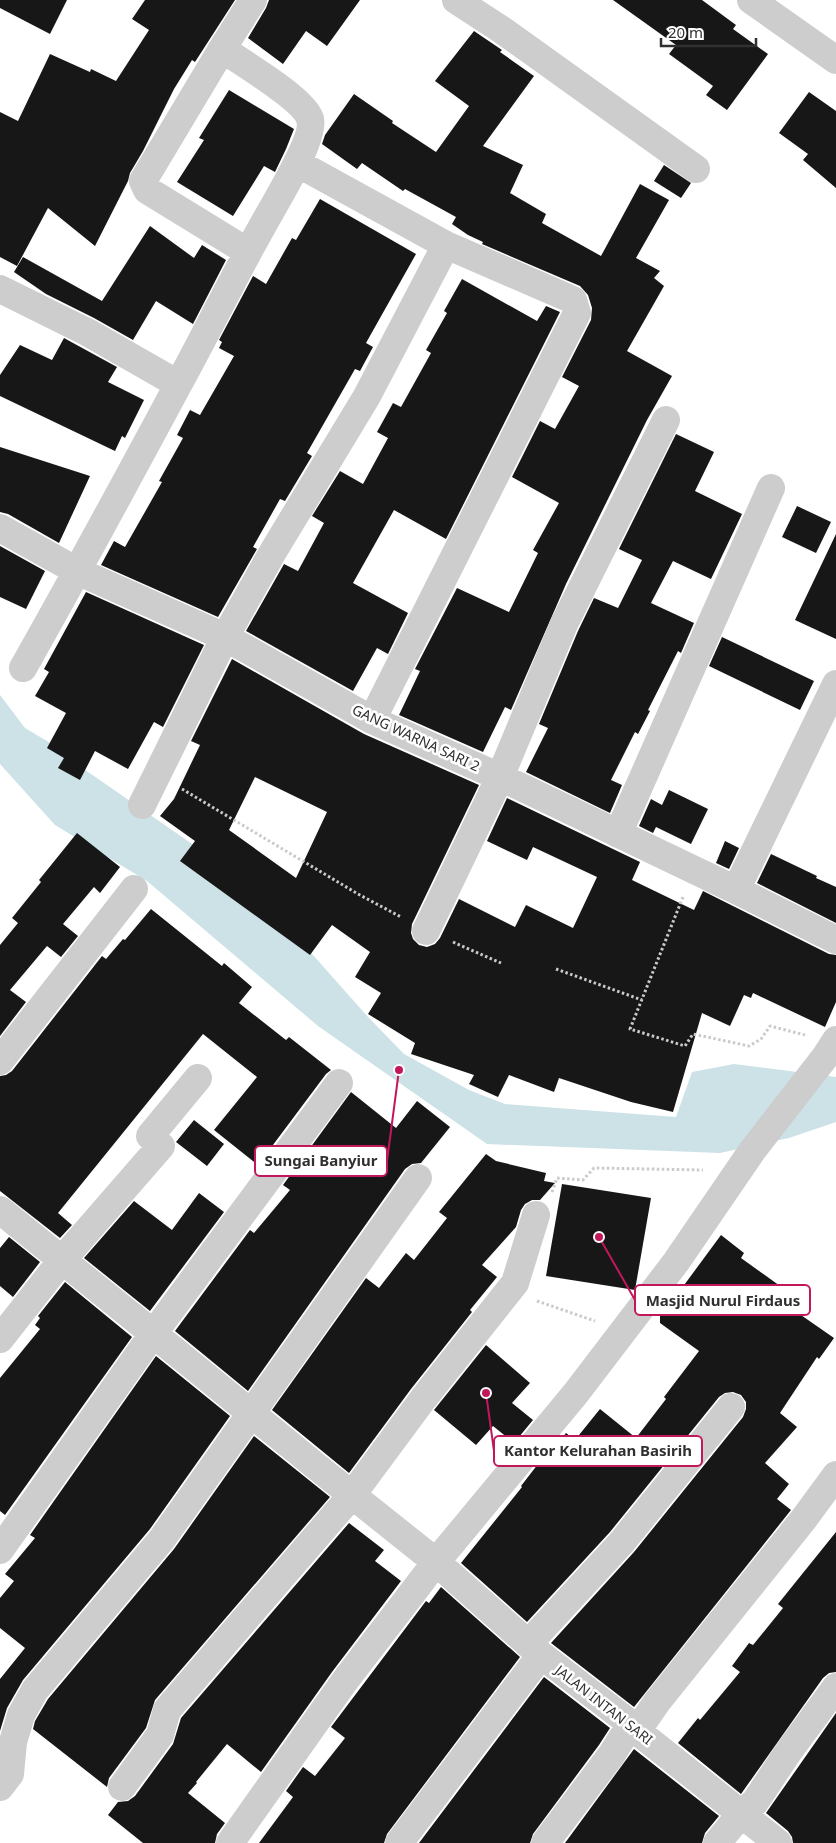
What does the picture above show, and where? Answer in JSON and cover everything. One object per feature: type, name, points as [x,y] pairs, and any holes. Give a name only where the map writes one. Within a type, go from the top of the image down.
[{"type":"street","points":[[248,252],[147,190],[144,181],[253,0]]},
{"type":"street","points":[[456,0],[502,30],[696,169]]},
{"type":"street","points":[[751,0],[836,60]]},
{"type":"street","points":[[23,668],[297,163],[311,128],[310,119],[306,111],[295,100],[222,49]]},
{"type":"street","points":[[297,163],[446,244],[573,300],[577,313],[372,720]]},
{"type":"street","points":[[142,805],[225,637],[274,550],[367,396],[446,244]]},
{"type":"street","points":[[0,289],[87,332],[178,384]]},
{"type":"street","points":[[426,931],[500,778],[564,624],[666,420]]},
{"type":"street","points":[[618,834],[771,488]]},
{"type":"street","name":"GANG WARNA SARI 2","points":[[0,528],[77,571],[225,637],[372,720],[500,778],[736,890],[836,940]]},
{"type":"street","points":[[736,890],[836,684]]},
{"type":"street","points":[[0,1061],[134,888]]},
{"type":"street","points":[[230,1843],[344,1682],[436,1562],[576,1393],[676,1262],[746,1160],[832,1046]]},
{"type":"street","points":[[0,1339],[62,1260],[161,1146],[150,1136],[198,1078]]},
{"type":"street","points":[[0,1550],[154,1334],[338,1083]]},
{"type":"street","points":[[0,1787],[10,1774],[13,1742],[21,1715],[35,1690],[162,1539],[418,1178]]},
{"type":"street","name":"JALAN INTAN SARI","points":[[0,1210],[436,1562],[534,1650],[778,1843]]},
{"type":"street","points":[[122,1787],[160,1735],[167,1710],[352,1495],[423,1399],[515,1283],[536,1215]]},
{"type":"street","points":[[399,1843],[534,1650],[731,1407]]},
{"type":"street","points":[[545,1843],[612,1754],[804,1520],[836,1475]]},
{"type":"street","points":[[717,1843],[741,1814],[755,1802],[789,1751],[836,1687]]},
{"type":"path","points":[[158,774],[358,894],[426,931],[501,963]]},
{"type":"path","points":[[694,870],[630,1029],[685,1046],[694,1034],[749,1046],[761,1040],[770,1026],[832,1046]]},
{"type":"path","points":[[556,969],[642,1000]]},
{"type":"path","points":[[536,1215],[544,1212],[558,1178],[583,1180],[594,1168],[746,1160]]},
{"type":"path","points":[[508,1291],[622,1331]]},
{"type":"shaded area","points":[[0,695],[25,728],[62,750],[78,765],[250,884],[368,1017],[404,1054],[469,1090],[505,1104],[676,1117],[692,1072],[734,1064],[836,1077],[836,1122],[789,1138],[720,1153],[487,1144],[318,1026],[147,881],[55,825],[0,764]]},
{"type":"building","points":[[0,0],[67,0],[50,34],[0,8]]},
{"type":"building","points":[[145,0],[235,0],[195,62],[192,60],[174,89],[130,173],[128,181],[95,246],[48,208],[17,266],[0,257],[0,112],[18,121],[50,54],[90,72],[91,69],[116,81],[149,30],[132,19]]},
{"type":"building","points":[[269,0],[360,0],[327,46],[306,31],[283,64],[248,38]]},
{"type":"building","points":[[613,0],[702,0],[736,25],[733,29],[768,54],[727,110],[706,95],[713,86],[669,54],[676,45]]},
{"type":"building","points":[[474,31],[502,50],[500,52],[534,76],[483,146],[523,165],[510,193],[546,214],[542,223],[601,256],[640,184],[669,200],[636,258],[660,271],[654,278],[664,286],[627,351],[672,376],[647,420],[566,584],[511,710],[505,707],[483,752],[399,715],[420,671],[415,669],[457,588],[509,612],[538,553],[533,550],[559,503],[512,477],[540,421],[555,429],[579,386],[562,377],[591,320],[592,308],[588,295],[580,286],[482,244],[483,242],[452,224],[456,217],[405,189],[403,191],[362,163],[357,169],[322,144],[325,135],[354,94],[393,121],[392,123],[436,152],[469,106],[435,81]]},
{"type":"building","points":[[229,90],[294,129],[275,172],[264,166],[233,216],[177,182],[204,140],[199,138]]},
{"type":"building","points":[[809,92],[836,111],[836,188],[803,160],[808,154],[779,133]]},
{"type":"building","points":[[664,165],[691,183],[681,198],[654,181]]},
{"type":"building","points":[[320,199],[416,254],[366,343],[373,347],[360,371],[355,369],[307,453],[312,456],[285,501],[280,499],[253,547],[257,549],[218,617],[101,565],[114,541],[125,547],[162,482],[159,481],[183,438],[177,435],[190,410],[200,415],[234,356],[219,348],[222,342],[219,340],[253,276],[266,284],[292,238],[296,240]]},
{"type":"building","points":[[150,226],[194,258],[202,245],[226,260],[193,324],[156,301],[133,340],[46,294],[14,272],[23,257],[102,301]]},
{"type":"building","points":[[462,279],[537,321],[546,306],[560,312],[446,539],[394,510],[353,583],[408,613],[388,654],[377,648],[353,691],[246,631],[284,564],[298,571],[324,523],[312,516],[340,471],[363,484],[388,438],[377,432],[393,403],[401,407],[431,353],[426,350],[447,313],[444,311]]},
{"type":"building","points":[[64,338],[117,367],[108,382],[144,400],[125,438],[122,436],[115,451],[0,396],[0,375],[20,345],[52,360]]},
{"type":"building","points":[[676,434],[714,452],[695,491],[742,514],[711,579],[673,561],[651,603],[694,623],[681,653],[678,651],[648,710],[650,711],[638,734],[635,732],[611,780],[622,785],[610,813],[526,772],[548,728],[539,724],[594,598],[618,608],[642,560],[619,549]]},
{"type":"building","points":[[0,447],[90,476],[59,543],[8,514],[0,512]]},
{"type":"building","points":[[797,506],[831,522],[816,553],[782,537]]},
{"type":"building","points":[[836,534],[836,639],[795,620]]},
{"type":"building","points":[[0,546],[45,571],[26,609],[0,597]]},
{"type":"building","points":[[86,592],[204,645],[163,727],[154,722],[128,769],[95,751],[80,780],[58,768],[64,758],[47,748],[66,713],[35,696],[49,672],[44,669]]},
{"type":"building","points":[[722,637],[814,681],[800,710],[709,666]]},
{"type":"building","points":[[232,659],[364,734],[479,785],[412,924],[411,933],[413,939],[419,945],[427,947],[435,944],[440,938],[459,899],[515,927],[526,905],[573,928],[597,877],[533,847],[527,860],[487,841],[507,798],[640,862],[632,880],[694,910],[703,891],[829,954],[836,955],[836,1002],[825,1027],[753,993],[751,998],[744,995],[730,1026],[702,1013],[673,1112],[631,1102],[559,1078],[554,1092],[509,1075],[498,1097],[469,1084],[474,1075],[411,1054],[415,1043],[368,1014],[381,993],[355,977],[370,952],[332,925],[310,955],[180,861],[195,841],[160,816],[174,799],[200,745],[191,741]],"holes":[[[255,777],[327,812],[296,878],[229,830]]]},
{"type":"building","points":[[669,790],[708,809],[691,844],[656,827],[653,833],[639,826],[651,799],[662,805]]},
{"type":"building","points":[[77,833],[120,867],[100,893],[94,887],[63,924],[78,936],[61,957],[47,946],[10,990],[26,1002],[0,1036],[0,945],[18,923],[12,918],[41,882],[39,880]]},
{"type":"building","points":[[725,841],[739,848],[729,869],[716,863]]},
{"type":"building","points":[[771,854],[836,887],[836,923],[757,883]]},
{"type":"building","points":[[151,909],[222,966],[224,963],[252,987],[239,1003],[286,1040],[289,1037],[331,1070],[326,1074],[258,1165],[214,1130],[257,1077],[203,1034],[58,1213],[72,1225],[60,1238],[0,1191],[0,1076],[12,1071],[102,956],[106,959]]},
{"type":"building","points":[[351,1092],[396,1128],[417,1101],[450,1127],[421,1163],[412,1164],[405,1169],[248,1391],[175,1331],[250,1230],[254,1233],[290,1190],[283,1185]]},
{"type":"building","points":[[194,1120],[224,1144],[207,1166],[176,1142]]},
{"type":"building","points":[[486,1154],[496,1161],[546,1173],[544,1181],[555,1183],[540,1200],[532,1200],[525,1204],[521,1210],[516,1227],[482,1265],[497,1277],[470,1310],[472,1312],[411,1389],[349,1473],[272,1410],[366,1278],[379,1288],[406,1253],[414,1260],[447,1218],[439,1212]]},
{"type":"building","points":[[562,1184],[651,1198],[635,1290],[546,1276]]},
{"type":"building","points":[[199,1193],[224,1212],[150,1311],[84,1258],[134,1201],[172,1230]]},
{"type":"building","points":[[721,1235],[744,1253],[741,1258],[805,1304],[798,1313],[834,1338],[819,1359],[817,1357],[780,1413],[797,1427],[765,1463],[789,1484],[777,1499],[791,1510],[634,1707],[551,1643],[634,1552],[743,1417],[746,1402],[741,1395],[733,1392],[725,1393],[719,1397],[610,1532],[527,1622],[461,1563],[538,1464],[566,1433],[575,1440],[600,1409],[636,1438],[699,1351],[660,1323],[660,1313],[675,1292],[679,1292]]},
{"type":"building","points":[[9,1237],[40,1262],[13,1297],[0,1286],[0,1248]]},
{"type":"building","points":[[65,1282],[132,1337],[5,1515],[0,1511],[0,1378],[40,1329],[35,1325],[40,1318],[38,1316]]},
{"type":"building","points":[[486,1345],[530,1383],[512,1403],[533,1420],[514,1443],[493,1426],[476,1445],[434,1410]]},
{"type":"building","points":[[156,1356],[230,1416],[150,1529],[23,1680],[7,1708],[0,1731],[0,1679],[25,1648],[0,1628],[0,1598],[14,1581],[5,1574],[35,1538],[30,1535]]},
{"type":"building","points":[[254,1436],[330,1497],[155,1700],[146,1728],[109,1778],[107,1787],[33,1729],[35,1721],[48,1699],[174,1549]]},
{"type":"building","points":[[349,1523],[384,1550],[375,1561],[401,1581],[332,1672],[261,1772],[227,1744],[188,1793],[225,1823],[217,1834],[215,1843],[143,1843],[108,1815],[118,1802],[128,1801],[135,1796],[173,1744],[181,1718]]},
{"type":"building","points":[[836,1532],[836,1672],[829,1673],[823,1678],[741,1794],[678,1743],[740,1672],[732,1666],[749,1643],[753,1645],[783,1608],[778,1604]]},
{"type":"building","points":[[441,1587],[520,1657],[387,1834],[384,1843],[259,1843],[293,1797],[286,1791],[303,1767],[315,1776],[345,1738],[331,1727],[426,1601],[429,1603]]},
{"type":"building","points":[[544,1677],[610,1728],[533,1834],[530,1843],[419,1843]]},
{"type":"building","points":[[836,1713],[836,1843],[793,1843],[788,1831],[766,1813]]},
{"type":"building","points":[[634,1749],[719,1816],[705,1833],[702,1843],[565,1843]]},
{"type":"place","name":"Sungai Banyiur","points":[[399,1070]]},
{"type":"place","name":"Masjid Nurul Firdaus","points":[[599,1237]]},
{"type":"place","name":"Kantor Kelurahan Basirih","points":[[486,1393]]}]
